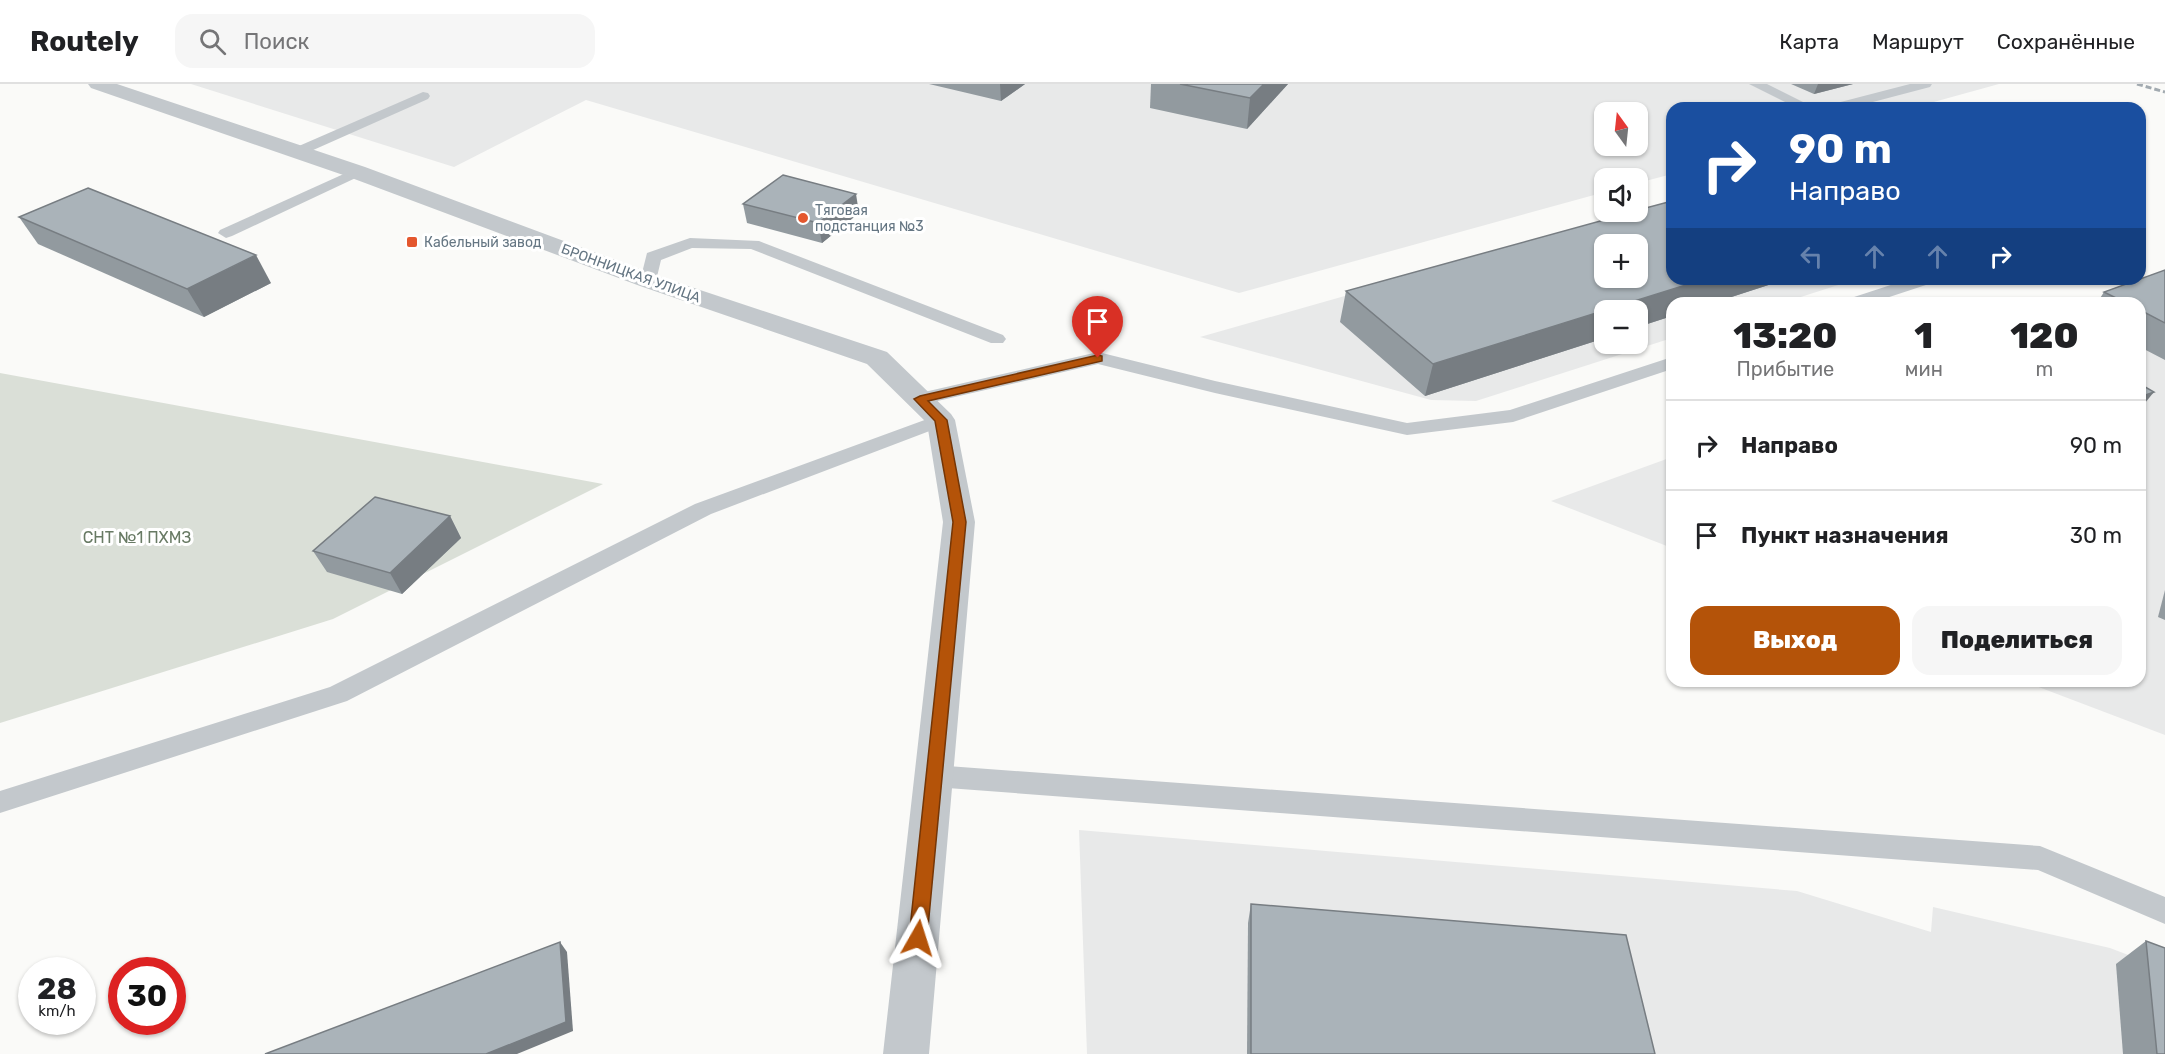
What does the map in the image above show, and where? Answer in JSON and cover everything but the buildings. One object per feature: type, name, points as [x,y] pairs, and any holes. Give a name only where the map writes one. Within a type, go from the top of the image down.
[{"type":"street","name":"БРОННИЦКАЯ УЛИЦА","points":[[98,84],[357,172],[649,281],[877,358],[931,410]]},
{"type":"street","points":[[906,1054],[959,522],[931,410]]},
{"type":"lane","points":[[1756,84],[1795,102]]},
{"type":"lane","points":[[1859,102],[1925,84]]},
{"type":"lane","points":[[297,152],[423,96]]},
{"type":"lane","points":[[1875,98],[1885,102]]},
{"type":"lane","points":[[226,233],[357,172]]},
{"type":"lane","points":[[649,281],[653,257],[690,243],[753,244],[997,339]]},
{"type":"lane","points":[[1872,297],[1908,285]]},
{"type":"lane","points":[[0,802],[338,694],[703,509],[931,410],[1098,358],[1215,387],[1407,429],[1513,417],[1666,365]]},
{"type":"lane","points":[[934,776],[2040,858],[2165,911]]},
{"type":"shaded area","points":[[191,84],[1999,84],[1934,102],[1666,102],[1666,176],[1648,180],[1648,168],[1594,168],[1594,195],[1239,293],[586,100],[454,167]]},
{"type":"shaded area","points":[[1666,220],[1666,285],[1838,285],[1801,297],[1666,297],[1666,340],[1648,346],[1648,300],[1594,300],[1594,354],[1622,354],[1476,401],[1431,400],[1200,337],[1422,274],[1594,236],[1594,288],[1648,288],[1648,234],[1604,234]]},
{"type":"shaded area","points":[[2165,279],[2165,735],[2039,687],[2146,687],[2146,297]]},
{"type":"shaded area","points":[[1666,459],[1666,546],[1551,501]]},
{"type":"shaded area","points":[[1079,830],[1797,891],[1931,932],[1933,907],[2110,948],[2165,969],[2165,1054],[1087,1054]]},
{"type":"green space","name":"СНТ №1 ПХМЗ","points":[[0,373],[603,484],[333,619],[0,723]]},
{"type":"railway","points":[[2137,84],[2165,92]]},
{"type":"place","name":"Тяговая подстанция №3","points":[[803,218]]},
{"type":"place","name":"Кабельный завод","points":[[412,242]]},
{"type":"route","points":[[918,938],[959,522],[941,420],[920,399],[1098,358]]}]
